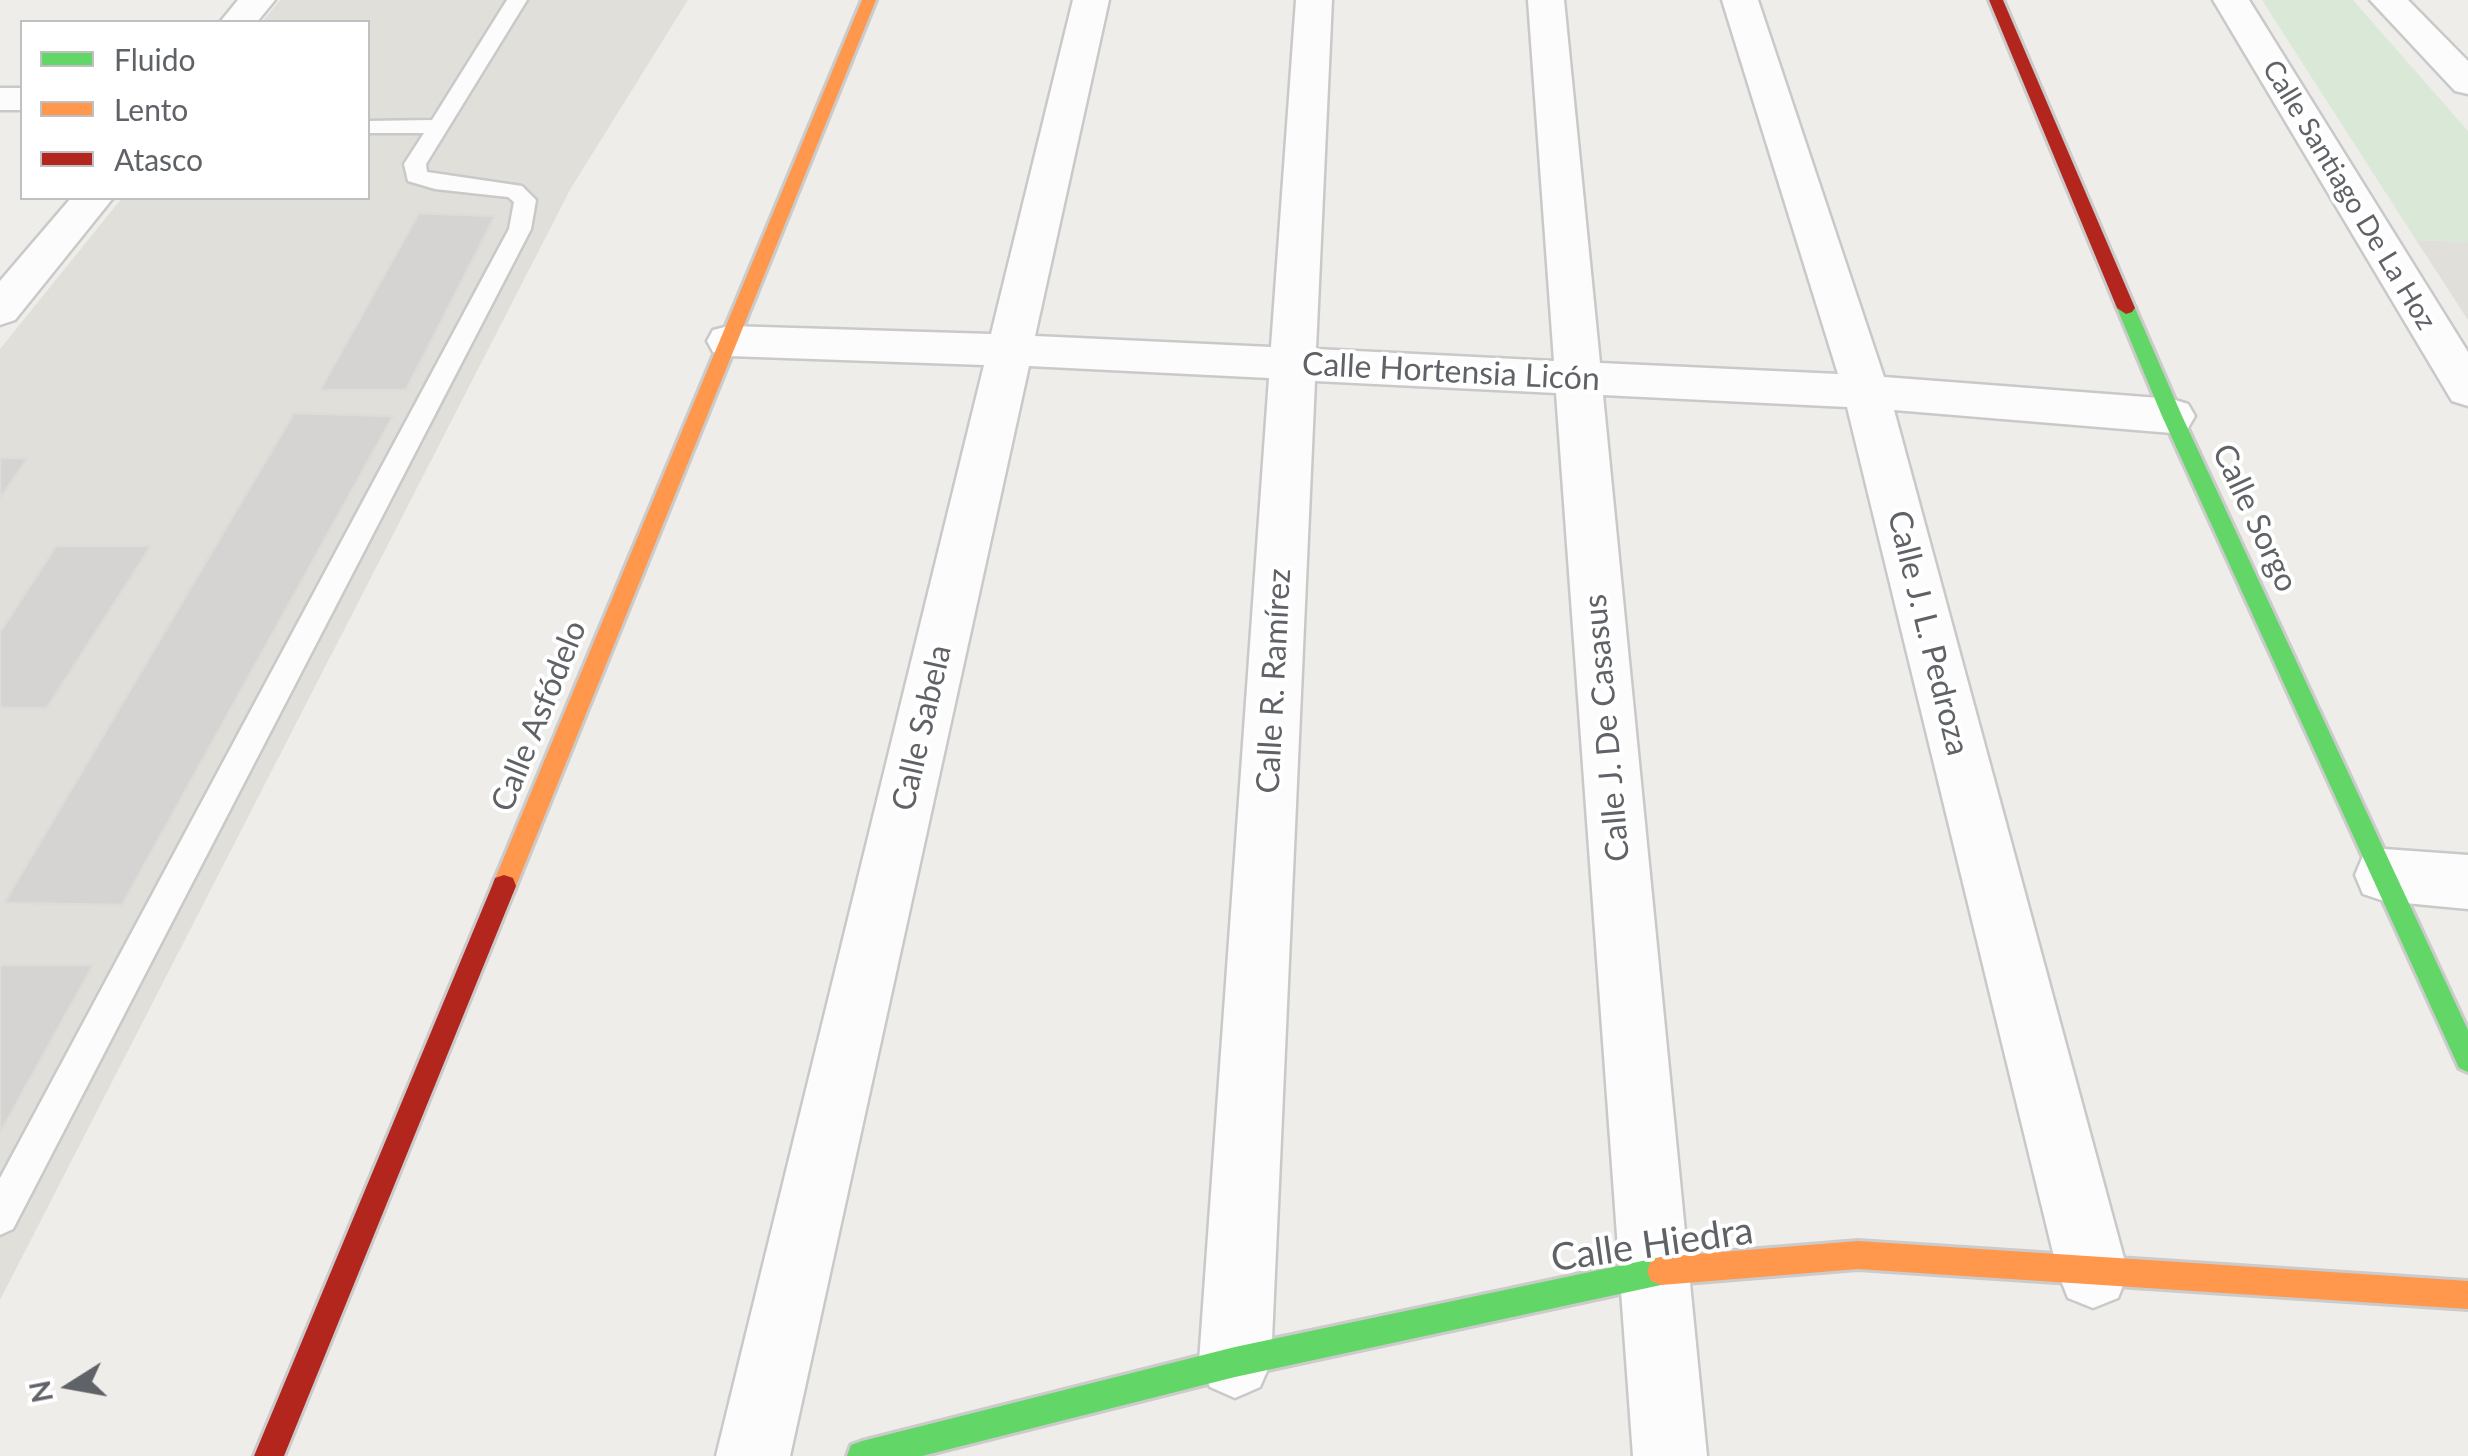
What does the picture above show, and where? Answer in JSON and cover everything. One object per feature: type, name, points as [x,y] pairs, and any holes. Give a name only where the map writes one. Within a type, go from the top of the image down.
[{"type":"street","points":[[240,20],[257,0]]},
{"type":"street","name":"Calle Asfódelo","points":[[269,1456],[868,0]]},
{"type":"street","name":"Calle Sabela","points":[[753,1456],[1092,0]]},
{"type":"street","name":"Calle R. Ramírez","points":[[1235,1362],[1314,0]]},
{"type":"street","name":"Calle J. De Casasus","points":[[1546,0],[1670,1456]]},
{"type":"street","name":"Calle J. L. Pedroza","points":[[1740,0],[1866,392],[2093,1273]]},
{"type":"street","name":"Calle Sorgo","points":[[1996,0],[2172,416],[2468,1059]]},
{"type":"street","name":"Calle Santiago De La Hoz","points":[[2231,0],[2468,390]]},
{"type":"street","points":[[2388,0],[2468,83]]},
{"type":"street","points":[[0,310],[91,200]]},
{"type":"street","points":[[0,250],[49,251]]},
{"type":"street","name":"Calle Hortensia Licón","points":[[728,342],[1010,350],[1866,392],[2172,416]]},
{"type":"street","points":[[2384,876],[2468,882]]},
{"type":"street","name":"Calle Hiedra","points":[[862,1456],[1235,1362],[1654,1272],[1858,1255],[2468,1295]]},
{"type":"lane","points":[[0,1216],[520,229],[524,200],[514,191],[416,176],[415,164],[517,0]]},
{"type":"lane","points":[[370,126],[438,126]]},
{"type":"shaded area","points":[[280,0],[688,0],[571,188],[0,1300],[0,349],[120,200],[370,200],[370,20],[264,20]]},
{"type":"shaded area","points":[[2416,240],[2468,242],[2468,320]]},
{"type":"green space","points":[[2262,0],[2353,0],[2468,131],[2468,242],[2416,240]]},
{"type":"building","points":[[419,213],[495,216],[406,390],[320,390]]},
{"type":"building","points":[[294,413],[393,416],[122,905],[4,903]]},
{"type":"building","points":[[0,458],[28,458],[0,498]]},
{"type":"building","points":[[56,546],[151,546],[47,708],[0,708],[0,632]]},
{"type":"building","points":[[0,965],[93,965],[0,1133]]},
{"type":"traffic: fast","points":[[2126,308],[2468,1059]]},
{"type":"traffic: fast","points":[[862,1456],[1235,1362],[1661,1271]]},
{"type":"traffic: slow","points":[[504,886],[869,0]]},
{"type":"traffic: slow","points":[[1661,1271],[1858,1255],[2468,1295]]},
{"type":"traffic: jam","points":[[1996,0],[2126,308]]},
{"type":"traffic: jam","points":[[269,1456],[504,886]]}]
